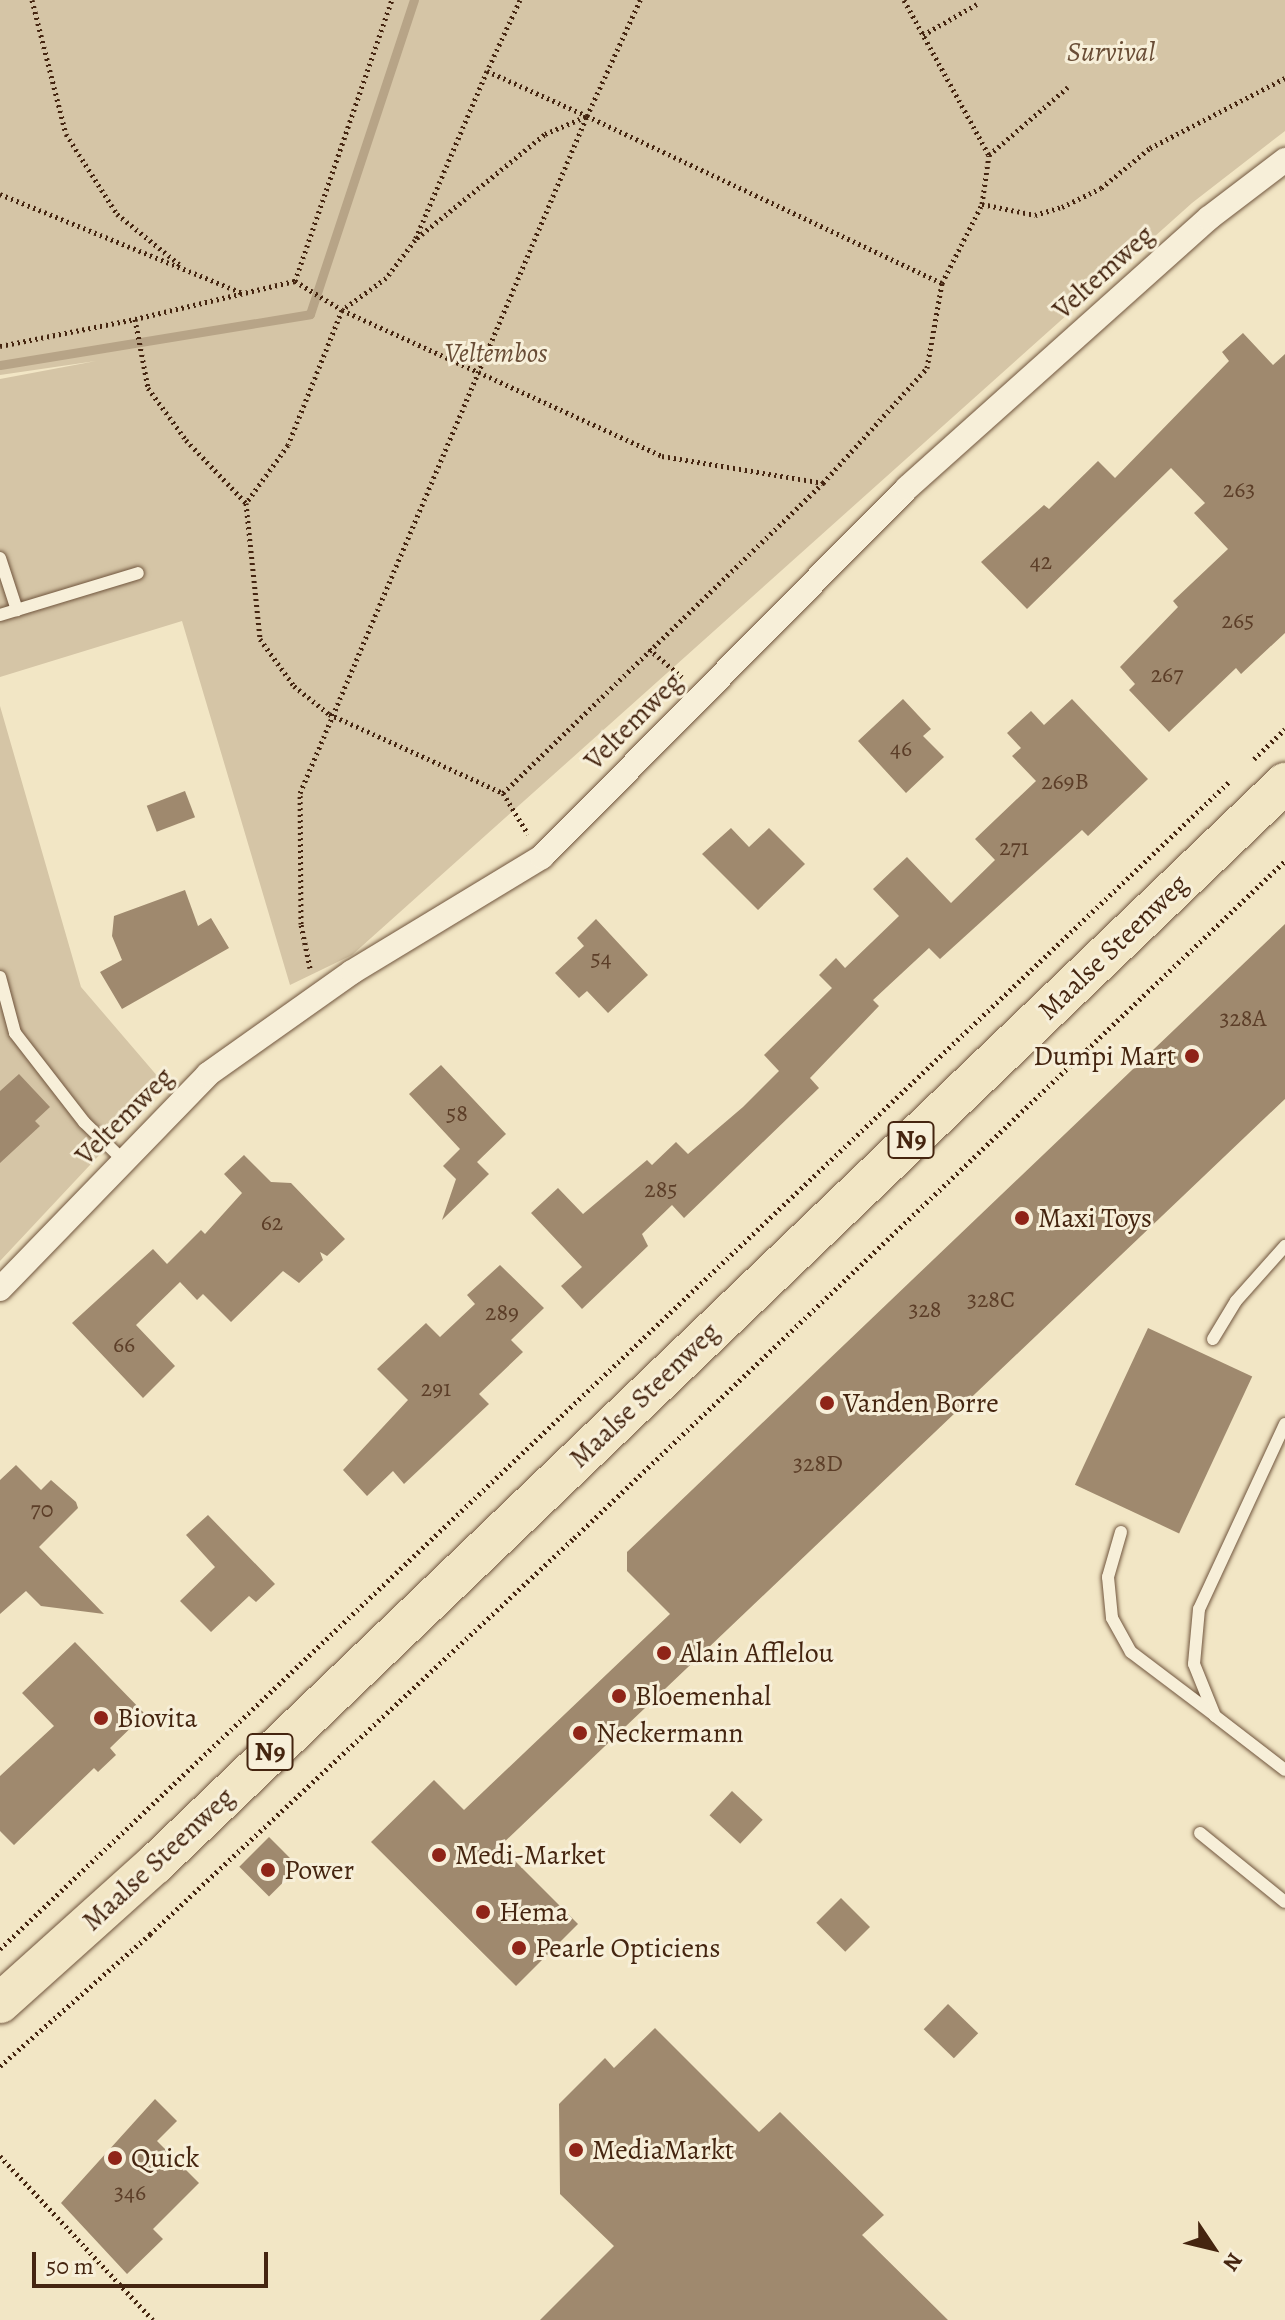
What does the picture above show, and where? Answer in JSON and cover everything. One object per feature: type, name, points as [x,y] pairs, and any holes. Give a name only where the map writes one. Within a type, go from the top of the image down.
[{"type":"main road","name":"Maalse Steenweg","points":[[0,2003],[155,1864],[1285,783]]},
{"type":"street","name":"Veltemweg","points":[[1,1285],[208,1074],[315,998],[542,857],[907,488],[1209,218],[1285,160]]},
{"type":"lane","points":[[0,558],[17,610]]},
{"type":"lane","points":[[0,615],[138,573]]},
{"type":"lane","points":[[0,977],[15,1033],[84,1122],[122,1159]]},
{"type":"lane","points":[[1213,1339],[1236,1301],[1285,1246]]},
{"type":"lane","points":[[1215,1716],[1194,1664],[1199,1609],[1285,1424]]},
{"type":"lane","points":[[1121,1532],[1108,1577],[1112,1618],[1131,1652],[1285,1770]]},
{"type":"lane","points":[[1200,1833],[1285,1902]]},
{"type":"path","points":[[32,0],[66,134],[117,214],[179,264]]},
{"type":"path","points":[[295,281],[392,0]]},
{"type":"path","points":[[415,240],[520,0]]},
{"type":"path","points":[[315,998],[301,924],[300,793],[329,714],[481,375],[587,116],[640,0]]},
{"type":"path","points":[[503,793],[823,483],[927,368],[942,283],[982,204],[989,155],[904,0]]},
{"type":"path","points":[[923,35],[977,4]]},
{"type":"path","points":[[487,71],[942,283]]},
{"type":"path","points":[[982,204],[1035,215],[1062,207],[1101,188],[1150,148],[1285,78]]},
{"type":"path","points":[[989,155],[1068,87]]},
{"type":"path","points":[[246,503],[288,445],[342,310],[386,278],[415,240],[545,134],[587,116]]},
{"type":"path","points":[[0,194],[179,264],[245,294]]},
{"type":"path","points":[[0,346],[135,319],[295,281],[342,310],[662,456],[823,483]]},
{"type":"path","points":[[135,319],[148,388],[186,440],[246,503],[260,639],[294,686],[329,714],[503,793],[542,857]]},
{"type":"path","points":[[649,649],[703,693]]},
{"type":"path","points":[[1251,762],[1285,729]]},
{"type":"path","points":[[0,1949],[1240,773]]},
{"type":"path","points":[[0,2066],[150,1934],[563,1549],[1285,861]]},
{"type":"path","points":[[0,2156],[153,2320]]},
{"type":"green space","name":"Veltembos","points":[[0,0],[1285,0],[1285,131],[1192,203],[352,955],[290,985],[182,621],[0,677],[0,379],[96,361],[0,375]]},
{"type":"green space","points":[[0,706],[81,987],[165,1085],[0,1261]]},
{"type":"building","points":[[1243,333],[1273,365],[1285,354],[1285,633],[1241,674],[1236,668],[1169,732],[1129,690],[1135,684],[1120,667],[1178,607],[1173,601],[1228,549],[1194,513],[1205,503],[1171,468],[1027,609],[981,562],[1044,505],[1049,509],[1098,461],[1115,478],[1229,361],[1222,352]]},
{"type":"building","points":[[903,699],[931,729],[923,736],[944,757],[906,793],[858,741]]},
{"type":"building","points":[[1072,699],[1148,779],[1088,836],[1082,830],[940,959],[929,948],[873,1000],[879,1006],[810,1078],[819,1088],[684,1218],[672,1205],[642,1234],[648,1246],[582,1309],[561,1286],[582,1267],[531,1213],[558,1188],[583,1214],[647,1160],[652,1165],[676,1142],[688,1154],[743,1107],[779,1071],[764,1055],[832,988],[819,975],[836,958],[845,968],[899,916],[873,889],[907,857],[951,903],[995,860],[975,839],[1036,781],[1012,756],[1021,748],[1007,733],[1031,711],[1044,725]]},
{"type":"building","points":[[185,791],[195,817],[157,832],[147,806]]},
{"type":"building","points":[[731,828],[749,847],[769,828],[805,864],[758,910],[702,854]]},
{"type":"building","points":[[185,890],[198,926],[211,918],[229,948],[122,1009],[100,972],[122,960],[112,936],[114,916]]},
{"type":"building","points":[[596,919],[648,975],[608,1013],[587,991],[579,998],[555,973],[584,946],[577,938]]},
{"type":"building","points":[[1285,924],[1285,1099],[500,1846],[578,1924],[516,1986],[371,1842],[434,1780],[464,1810],[670,1614],[627,1571],[627,1552]]},
{"type":"building","points":[[441,1065],[506,1134],[477,1162],[489,1174],[442,1220],[456,1179],[443,1166],[460,1149],[409,1094]]},
{"type":"building","points":[[19,1074],[50,1107],[35,1121],[40,1126],[0,1163],[0,1091]]},
{"type":"building","points":[[244,1155],[271,1182],[291,1183],[345,1239],[327,1256],[320,1252],[323,1260],[299,1283],[283,1271],[231,1322],[203,1294],[197,1300],[180,1282],[136,1325],[175,1366],[143,1398],[72,1323],[153,1249],[167,1264],[201,1230],[205,1234],[242,1193],[224,1174]]},
{"type":"building","points":[[500,1265],[544,1308],[511,1340],[523,1352],[479,1394],[489,1404],[404,1484],[393,1471],[367,1496],[343,1470],[408,1400],[377,1369],[426,1323],[440,1337],[475,1304],[467,1295]]},
{"type":"building","points":[[1148,1328],[1252,1377],[1179,1533],[1075,1485]]},
{"type":"building","points":[[16,1465],[41,1490],[51,1480],[76,1502],[78,1508],[39,1547],[104,1614],[41,1606],[26,1591],[0,1614],[0,1480]]},
{"type":"building","points":[[208,1515],[275,1584],[256,1602],[249,1596],[211,1632],[180,1601],[215,1567],[186,1535]]},
{"type":"building","points":[[75,1642],[145,1714],[110,1748],[116,1755],[98,1772],[94,1768],[14,1845],[0,1831],[0,1776],[54,1726],[22,1693]]},
{"type":"building","points":[[732,1791],[763,1820],[740,1844],[709,1815]]},
{"type":"building","points":[[269,1837],[299,1867],[269,1896],[239,1867]]},
{"type":"building","points":[[841,1898],[870,1927],[845,1952],[816,1923]]},
{"type":"building","points":[[948,2004],[978,2033],[954,2058],[924,2029]]},
{"type":"building","points":[[655,2028],[759,2132],[780,2112],[884,2215],[862,2235],[948,2320],[540,2320],[614,2246],[560,2194],[559,2104],[605,2058],[614,2068]]},
{"type":"building","points":[[155,2099],[177,2121],[157,2141],[199,2183],[153,2229],[163,2239],[127,2274],[61,2203]]},
{"type":"waterway","points":[[0,365],[310,314],[414,0]]},
{"type":"place","name":"Dumpi Mart","points":[[1192,1056]]},
{"type":"place","name":"Maxi Toys","points":[[1022,1218]]},
{"type":"place","name":"Vanden Borre","points":[[827,1403]]},
{"type":"place","name":"Alain Afflelou","points":[[664,1653]]},
{"type":"place","name":"Bloemenhal","points":[[619,1696]]},
{"type":"place","name":"Biovita","points":[[101,1718]]},
{"type":"place","name":"Neckermann","points":[[580,1733]]},
{"type":"place","name":"Medi-Market","points":[[439,1855]]},
{"type":"place","name":"Power","points":[[268,1870]]},
{"type":"place","name":"Hema","points":[[483,1912]]},
{"type":"place","name":"Pearle Opticiens","points":[[519,1948]]},
{"type":"place","name":"MediaMarkt","points":[[576,2150]]},
{"type":"place","name":"Quick","points":[[115,2158]]},
{"type":"park label","name":"Survival","points":[[1111,52]]}]
